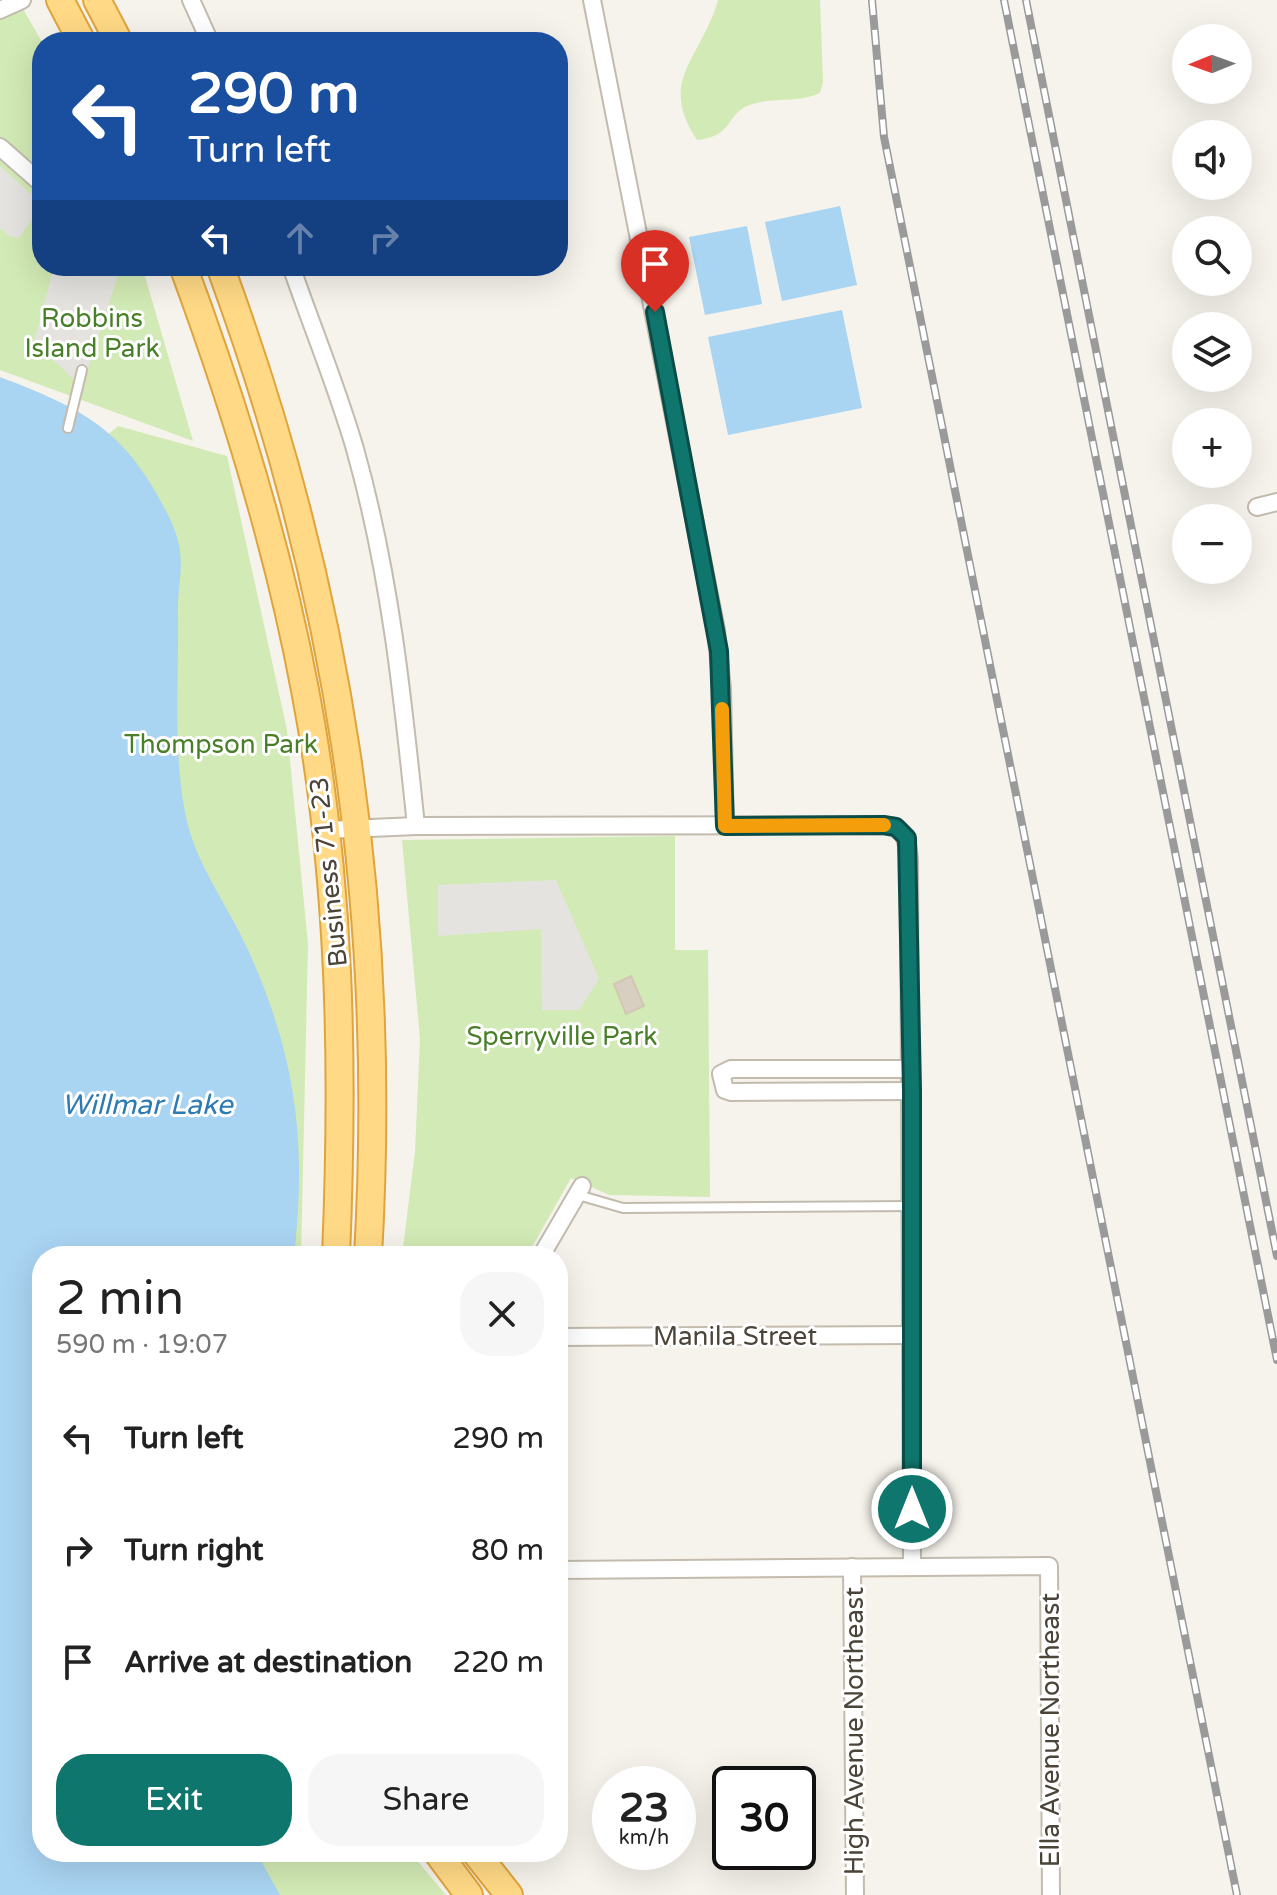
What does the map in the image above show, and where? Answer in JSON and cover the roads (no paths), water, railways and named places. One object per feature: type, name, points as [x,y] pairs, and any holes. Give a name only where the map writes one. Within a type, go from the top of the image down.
[{"type":"highway","points":[[60,0],[77,32]]},
{"type":"highway","points":[[97,0],[114,32]]},
{"type":"highway","name":"Business 71-23","points":[[186,276],[249,458],[282,581],[306,693],[326,830],[338,968],[341,1061],[336,1246]]},
{"type":"highway","name":"Business 71-23","points":[[223,276],[282,449],[314,571],[342,714],[359,828],[373,1058],[373,1166],[369,1246]]},
{"type":"highway","points":[[444,1862],[469,1895]]},
{"type":"highway","points":[[483,1862],[509,1895]]},
{"type":"street","points":[[0,10],[22,0]]},
{"type":"street","points":[[191,0],[205,32]]},
{"type":"street","points":[[592,0],[716,630],[722,689],[725,826]]},
{"type":"street","points":[[0,147],[32,175]]},
{"type":"street","points":[[294,276],[354,448],[373,523],[393,621],[416,826]]},
{"type":"street","points":[[1257,507],[1277,502]]},
{"type":"street","points":[[326,830],[416,826],[883,825],[896,827],[907,838],[912,1091],[912,1567],[568,1570]]},
{"type":"street","points":[[911,1069],[731,1069],[725,1070],[720,1080],[725,1090],[731,1092],[912,1091]]},
{"type":"street","points":[[547,1246],[579,1190]]},
{"type":"street","name":"Manila Street","points":[[568,1337],[911,1335]]},
{"type":"street","name":"Ella Avenue Northeast","points":[[912,1567],[1049,1566],[1051,1895]]},
{"type":"street","name":"High Avenue Northeast","points":[[852,1567],[855,1895]]},
{"type":"lane","points":[[68,428],[82,370]]},
{"type":"lane","points":[[579,1190],[623,1208],[912,1206]]},
{"type":"water","points":[[840,206],[857,285],[782,301],[765,222]]},
{"type":"water","points":[[747,226],[762,304],[705,315],[689,237]]},
{"type":"water","points":[[842,310],[862,408],[728,435],[708,337]]},
{"type":"water","name":"Willmar Lake","points":[[0,377],[81,413],[102,428],[138,465],[176,533],[181,557],[178,735],[184,807],[195,846],[248,950],[277,1026],[294,1100],[299,1175],[295,1246],[32,1246],[32,1862],[262,1862],[280,1895],[0,1895]]},
{"type":"railway","points":[[872,0],[884,137],[1237,1895]]},
{"type":"railway","points":[[1004,0],[1277,1360]]},
{"type":"railway","points":[[1026,0],[1277,1256]]},
{"type":"park label","name":"Robbins Island Park","points":[[92,333]]},
{"type":"park label","name":"Thompson Park","points":[[221,744]]},
{"type":"park label","name":"Sperryville Park","points":[[562,1036]]}]
